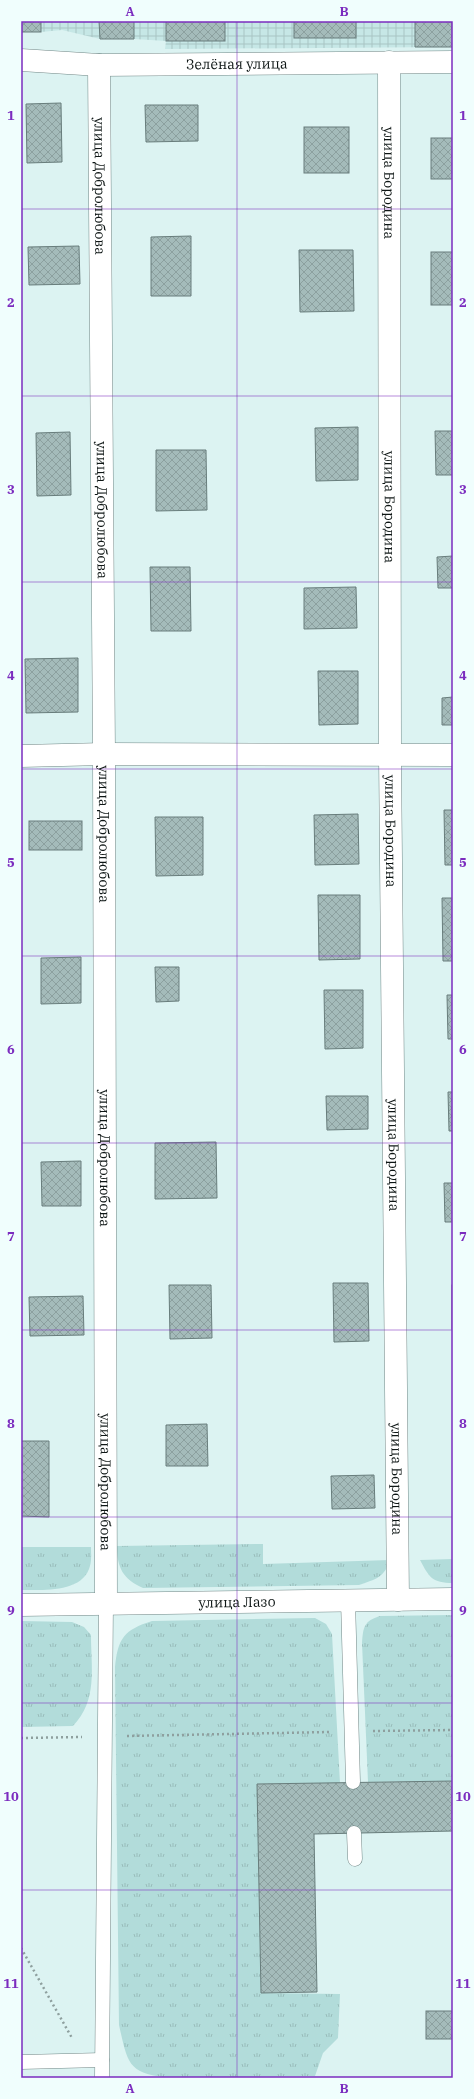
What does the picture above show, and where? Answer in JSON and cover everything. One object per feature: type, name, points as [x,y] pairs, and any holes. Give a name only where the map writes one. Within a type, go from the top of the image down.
[{"type":"street","name":"Зелёная улица","points":[[21,60],[99,64],[453,62]]},
{"type":"street","name":"улица Бородина","points":[[390,62],[390,755],[398,1600]]},
{"type":"street","name":"улица Добролюбова","points":[[99,64],[104,754],[106,1604]]},
{"type":"street","points":[[21,756],[104,754],[453,755]]},
{"type":"street","name":"улица Лазо","points":[[21,1605],[453,1599]]},
{"type":"lane","points":[[348,1600],[353,1782]]},
{"type":"lane","points":[[102,2078],[106,1604]]},
{"type":"lane","points":[[354,1833],[355,1859]]},
{"type":"lane","points":[[21,2062],[102,2060]]},
{"type":"path","points":[[21,1738],[453,1730]]},
{"type":"path","points":[[21,1948],[85,2061]]},
{"type":"shaded area","points":[[21,21],[453,21],[453,47],[165,49],[166,41],[100,39],[62,30],[41,32]]},
{"type":"green space","points":[[263,1544],[263,1564],[390,1560],[385,1571],[379,1577],[359,1585],[143,1588],[130,1581],[122,1572],[117,1554],[117,1546]]},
{"type":"green space","points":[[21,1547],[91,1547],[90,1566],[84,1577],[69,1586],[49,1590],[21,1590]]},
{"type":"green space","points":[[453,1559],[453,1583],[440,1582],[432,1578],[420,1560]]},
{"type":"green space","points":[[453,1615],[453,1781],[368,1782],[362,1643],[365,1625],[371,1620],[380,1616]]},
{"type":"green space","points":[[315,1618],[326,1624],[332,1634],[340,1783],[258,1784],[261,1993],[340,1994],[338,2038],[323,2053],[315,2076],[172,2078],[146,2074],[132,2065],[128,2058],[119,2025],[115,1667],[118,1649],[124,1636],[142,1624],[152,1621]]},
{"type":"green space","points":[[21,1621],[72,1622],[84,1627],[91,1635],[92,1671],[90,1694],[81,1716],[73,1726],[21,1727]]},
{"type":"building","points":[[21,21],[41,21],[41,32],[21,32]]},
{"type":"building","points":[[99,21],[134,21],[134,39],[100,39]]},
{"type":"building","points":[[166,21],[225,21],[225,41],[166,41]]},
{"type":"building","points":[[294,21],[356,21],[356,38],[294,38]]},
{"type":"building","points":[[415,21],[452,21],[453,47],[415,47]]},
{"type":"building","points":[[61,103],[62,162],[27,163],[26,104]]},
{"type":"building","points":[[145,105],[198,105],[198,141],[146,142]]},
{"type":"building","points":[[304,127],[349,127],[349,173],[304,173]]},
{"type":"building","points":[[431,138],[453,138],[453,179],[431,179]]},
{"type":"building","points":[[191,236],[191,296],[151,296],[151,237]]},
{"type":"building","points":[[79,246],[80,284],[29,285],[28,247]]},
{"type":"building","points":[[299,250],[353,250],[354,311],[300,312]]},
{"type":"building","points":[[431,252],[453,252],[453,305],[431,305]]},
{"type":"building","points":[[358,427],[358,480],[316,481],[315,428]]},
{"type":"building","points":[[435,431],[453,431],[453,475],[436,475]]},
{"type":"building","points":[[70,432],[71,495],[37,496],[36,433]]},
{"type":"building","points":[[156,450],[206,450],[207,510],[156,511]]},
{"type":"building","points":[[453,556],[453,588],[438,588],[437,557]]},
{"type":"building","points":[[150,567],[190,567],[191,631],[151,631]]},
{"type":"building","points":[[356,587],[357,628],[304,629],[304,588]]},
{"type":"building","points":[[78,658],[78,712],[26,713],[25,659]]},
{"type":"building","points":[[318,671],[358,671],[358,724],[319,725]]},
{"type":"building","points":[[453,697],[453,725],[442,725],[442,698]]},
{"type":"building","points":[[444,810],[453,810],[453,865],[445,865]]},
{"type":"building","points":[[358,814],[359,864],[315,865],[314,815]]},
{"type":"building","points":[[155,817],[203,817],[203,875],[156,876]]},
{"type":"building","points":[[29,821],[82,821],[82,850],[29,850]]},
{"type":"building","points":[[318,895],[360,895],[360,959],[319,960]]},
{"type":"building","points":[[442,898],[453,898],[453,961],[443,961]]},
{"type":"building","points":[[81,957],[81,1003],[41,1004],[41,958]]},
{"type":"building","points":[[155,967],[179,967],[179,1001],[156,1002]]},
{"type":"building","points":[[324,990],[363,990],[363,1048],[325,1049]]},
{"type":"building","points":[[447,995],[453,995],[453,1039],[448,1039]]},
{"type":"building","points":[[448,1092],[453,1092],[453,1131],[449,1131]]},
{"type":"building","points":[[326,1096],[368,1096],[368,1129],[327,1130]]},
{"type":"building","points":[[216,1142],[217,1198],[155,1199],[155,1143]]},
{"type":"building","points":[[81,1161],[81,1206],[42,1206],[41,1162]]},
{"type":"building","points":[[444,1183],[453,1183],[453,1222],[445,1222]]},
{"type":"building","points":[[333,1283],[368,1283],[369,1341],[334,1342]]},
{"type":"building","points":[[169,1285],[211,1285],[212,1338],[170,1339]]},
{"type":"building","points":[[453,1285],[453,1329],[452,1329]]},
{"type":"building","points":[[83,1296],[84,1335],[30,1336],[29,1297]]},
{"type":"building","points":[[207,1424],[208,1466],[166,1466],[166,1425]]},
{"type":"building","points":[[21,1441],[49,1441],[49,1517],[21,1516]]},
{"type":"building","points":[[374,1475],[375,1508],[332,1509],[331,1476]]},
{"type":"building","points":[[453,1781],[453,1831],[314,1834],[317,1992],[261,1993],[257,1784]]},
{"type":"building","points":[[426,2011],[453,2011],[453,2039],[426,2039]]}]
